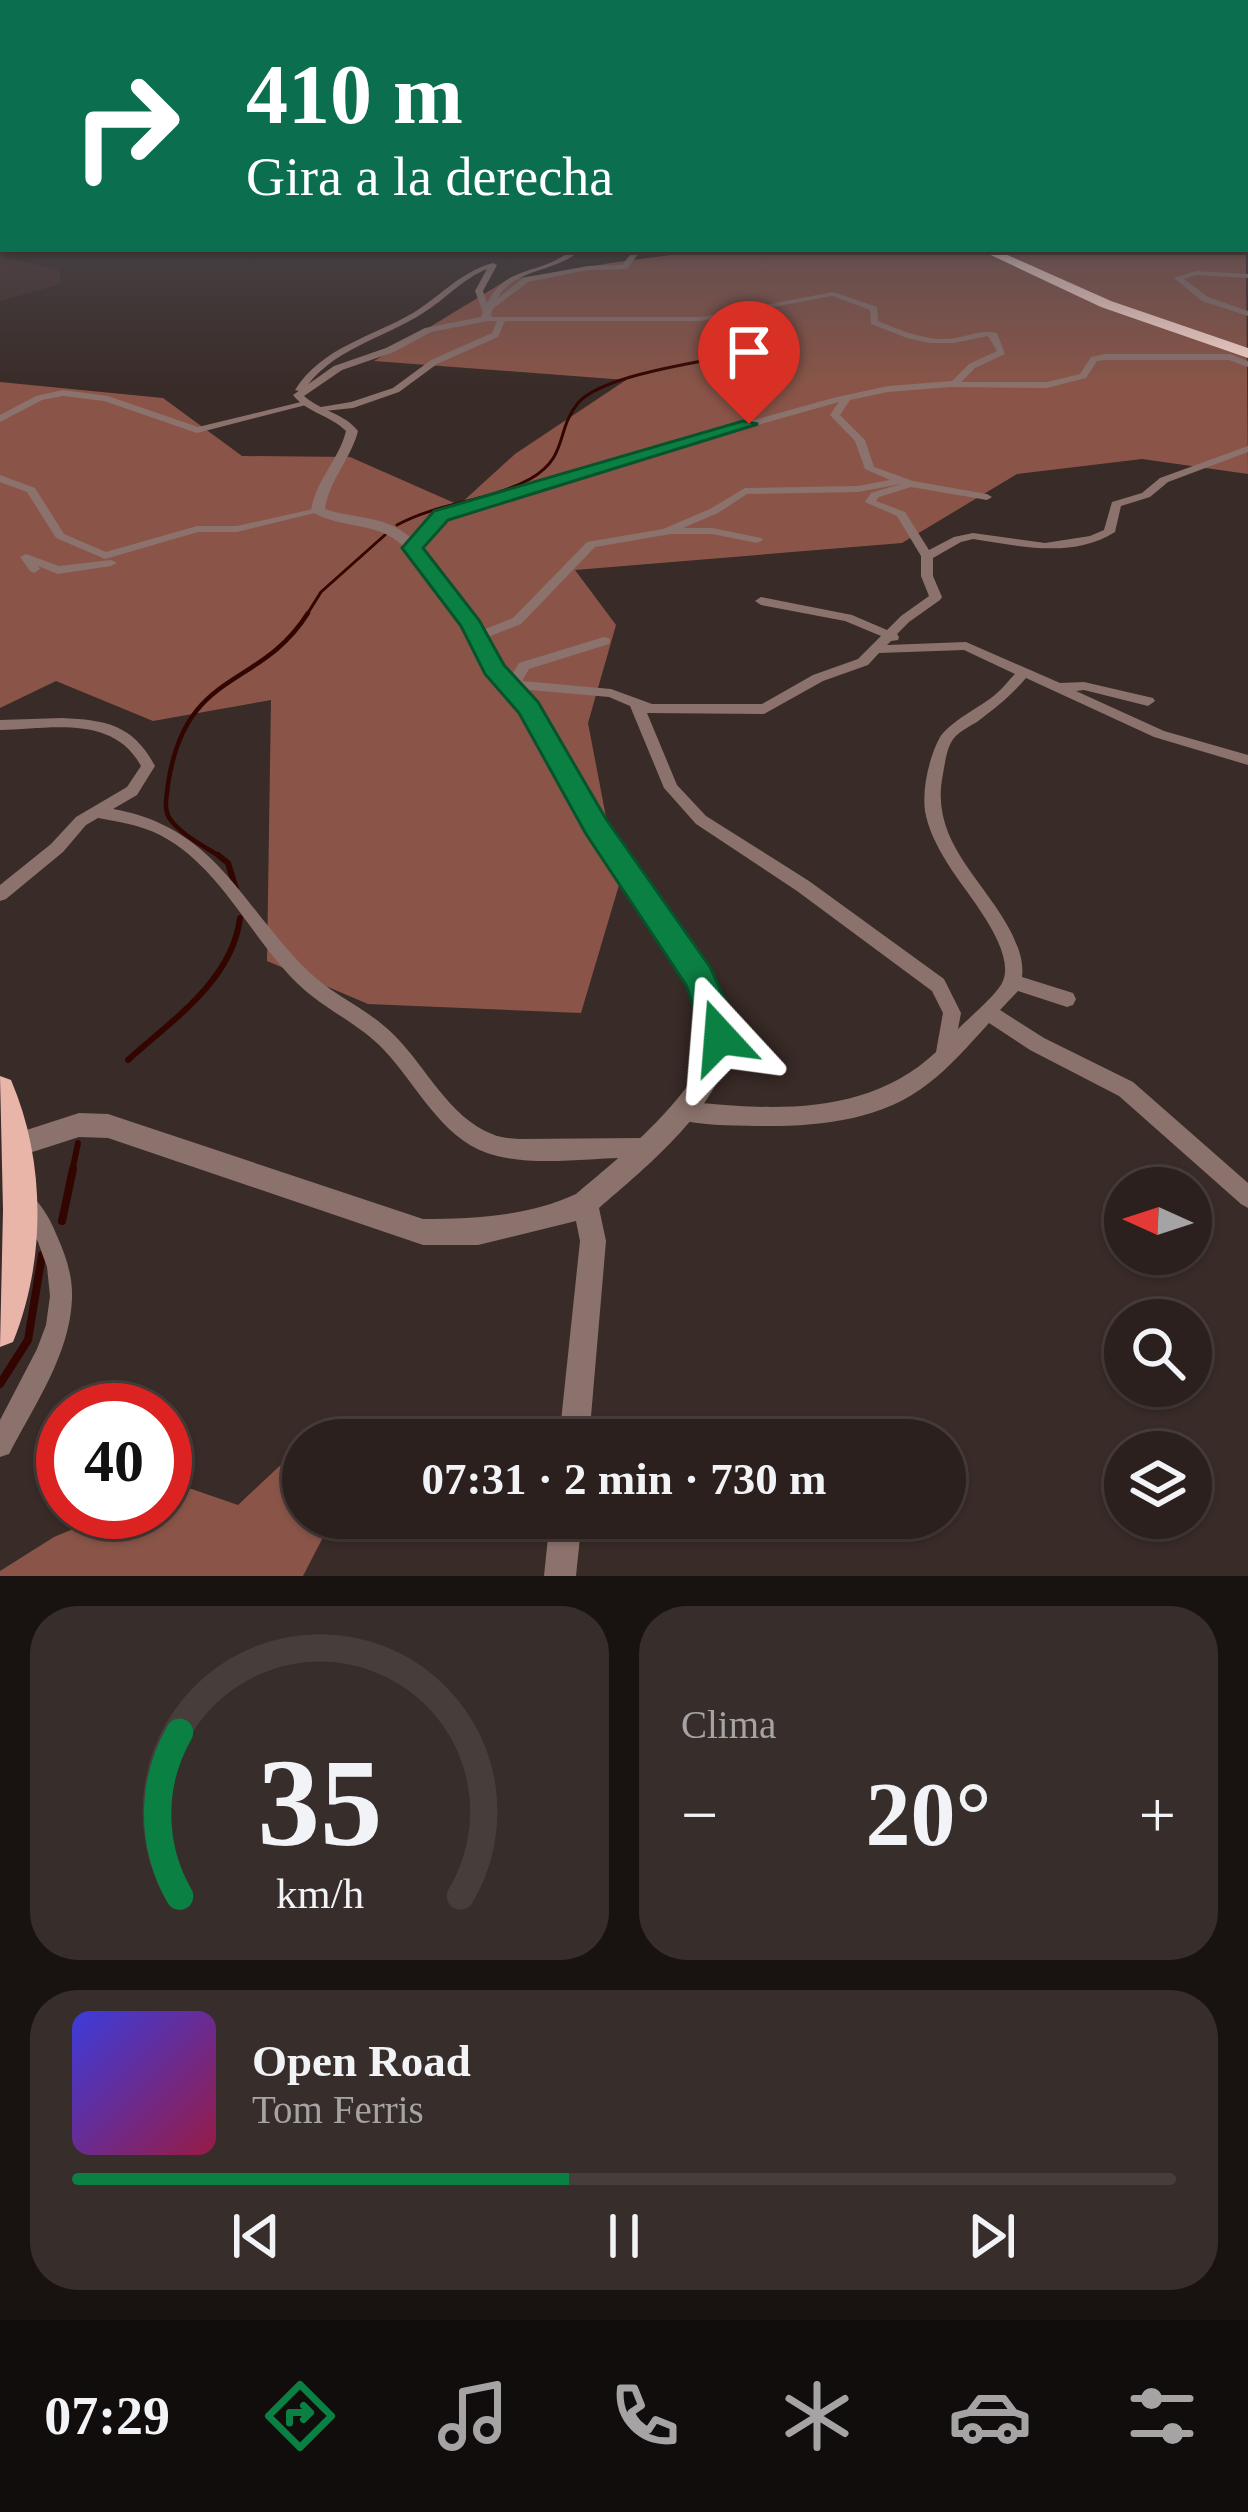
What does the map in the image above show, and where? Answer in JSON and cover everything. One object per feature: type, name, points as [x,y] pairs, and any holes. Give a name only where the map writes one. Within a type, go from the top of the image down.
[{"type":"highway","points":[[991,252],[1106,304],[1248,350]]},
{"type":"highway","points":[[1004,252],[1101,296],[1248,350]]},
{"type":"main road","points":[[0,1091],[22,1199],[18,1262],[0,1329]]},
{"type":"street","points":[[491,317],[492,296],[510,280],[574,252]]},
{"type":"street","points":[[491,317],[521,281],[588,268],[624,267],[636,252]]},
{"type":"street","points":[[0,418],[38,398],[63,393],[105,398],[197,430],[307,401],[352,405],[403,387],[434,362],[495,335],[479,291],[494,268],[491,265],[456,280],[416,315],[332,358],[309,375],[307,401]]},
{"type":"street","points":[[1248,276],[1196,273],[1178,278],[1205,299],[1248,314]]},
{"type":"street","points":[[307,401],[338,368],[390,350],[428,330],[491,317],[701,320],[764,310],[799,298],[841,295],[874,309],[874,322],[930,341],[959,340],[986,332],[994,335],[1002,352],[978,362],[952,384]]},
{"type":"street","points":[[412,548],[441,516],[522,494],[576,472],[846,399],[952,384],[1064,383],[1088,373],[1092,360],[1100,357],[1230,357],[1248,364]]},
{"type":"street","points":[[846,399],[835,411],[837,419],[855,432],[873,472],[905,483],[987,497]]},
{"type":"street","points":[[307,401],[346,423],[352,438],[318,500],[318,511]]},
{"type":"street","points":[[927,556],[973,536],[1036,546],[1093,539],[1111,529],[1113,506],[1146,495],[1164,480],[1222,462],[1247,445]]},
{"type":"street","points":[[0,478],[31,490],[53,529],[95,554],[318,511],[379,524],[412,548],[478,638],[494,669],[529,708],[596,827],[711,1000],[718,1021],[717,1054],[699,1090],[585,1203],[564,1214],[452,1235],[389,1222],[108,1126],[79,1125],[10,1139]]},
{"type":"street","points":[[666,532],[745,491],[858,489],[905,483]]},
{"type":"street","points":[[511,684],[603,691],[668,710],[764,709],[818,678],[863,662],[937,595],[927,576],[927,556],[901,514],[870,502],[875,495],[905,483]]},
{"type":"street","points":[[478,638],[518,620],[561,578],[584,547],[666,532],[712,531],[757,540]]},
{"type":"street","points":[[34,569],[26,557],[46,568],[73,569],[130,558],[173,537]]},
{"type":"street","points":[[761,602],[848,618],[892,637]]},
{"type":"street","points":[[511,684],[519,670],[531,663],[559,659],[604,641]]},
{"type":"street","points":[[880,649],[966,646],[1142,727],[1248,757]]},
{"type":"street","points":[[680,1111],[742,1118],[844,1108],[907,1088],[1014,982],[1010,940],[958,872],[941,839],[932,806],[946,736],[1004,695],[1024,672]]},
{"type":"street","points":[[1060,687],[1084,686],[1148,700]]},
{"type":"street","points":[[636,704],[670,788],[701,820],[938,985],[952,1013],[945,1051]]},
{"type":"street","points":[[0,725],[104,726],[145,757],[148,766],[132,791],[96,812],[0,894]]},
{"type":"street","points":[[96,812],[141,817],[174,835],[223,877],[285,961],[319,992],[373,1025],[469,1132],[504,1148],[643,1148]]},
{"type":"street","points":[[1014,982],[1067,998]]},
{"type":"street","points":[[986,1011],[1037,1044],[1126,1089],[1248,1197]]},
{"type":"street","points":[[0,1445],[49,1350],[64,1280],[57,1252],[22,1199]]},
{"type":"street","points":[[576,1419],[593,1241],[585,1203]]},
{"type":"street","points":[[560,1576],[564,1539]]},
{"type":"shaded area","points":[[695,252],[1246,252],[1248,474],[1142,459],[1017,474],[902,543],[575,570],[616,625],[588,723],[619,885],[581,1013],[368,1004],[267,961],[271,700],[153,721],[56,681],[0,708],[0,382],[163,398],[242,456],[350,457],[459,505],[515,454],[626,380],[374,361],[507,280]]},
{"type":"shaded area","points":[[0,255],[59,270],[61,284],[0,301]]},
{"type":"shaded area","points":[[282,1464],[282,1539],[322,1539],[303,1576],[0,1576],[0,1571],[51,1539],[192,1539],[192,1489],[238,1505]]},
{"type":"waterway","points":[[397,525],[530,479],[551,462],[578,403],[611,383],[756,351]]},
{"type":"waterway","points":[[307,614],[321,592],[386,534]]},
{"type":"waterway","points":[[220,857],[168,815],[168,784],[177,746],[207,699],[268,656],[307,614]]},
{"type":"waterway","points":[[220,857],[228,863],[236,889]]},
{"type":"waterway","points":[[128,1060],[213,980],[235,941],[240,918]]},
{"type":"waterway","points":[[72,1172],[78,1143]]},
{"type":"waterway","points":[[62,1221],[73,1169]]},
{"type":"waterway","points":[[0,1384],[28,1340],[42,1255]]},
{"type":"route","points":[[720,1037],[711,1000],[699,977],[596,827],[529,708],[494,669],[471,625],[412,548],[441,516],[749,424]]}]
